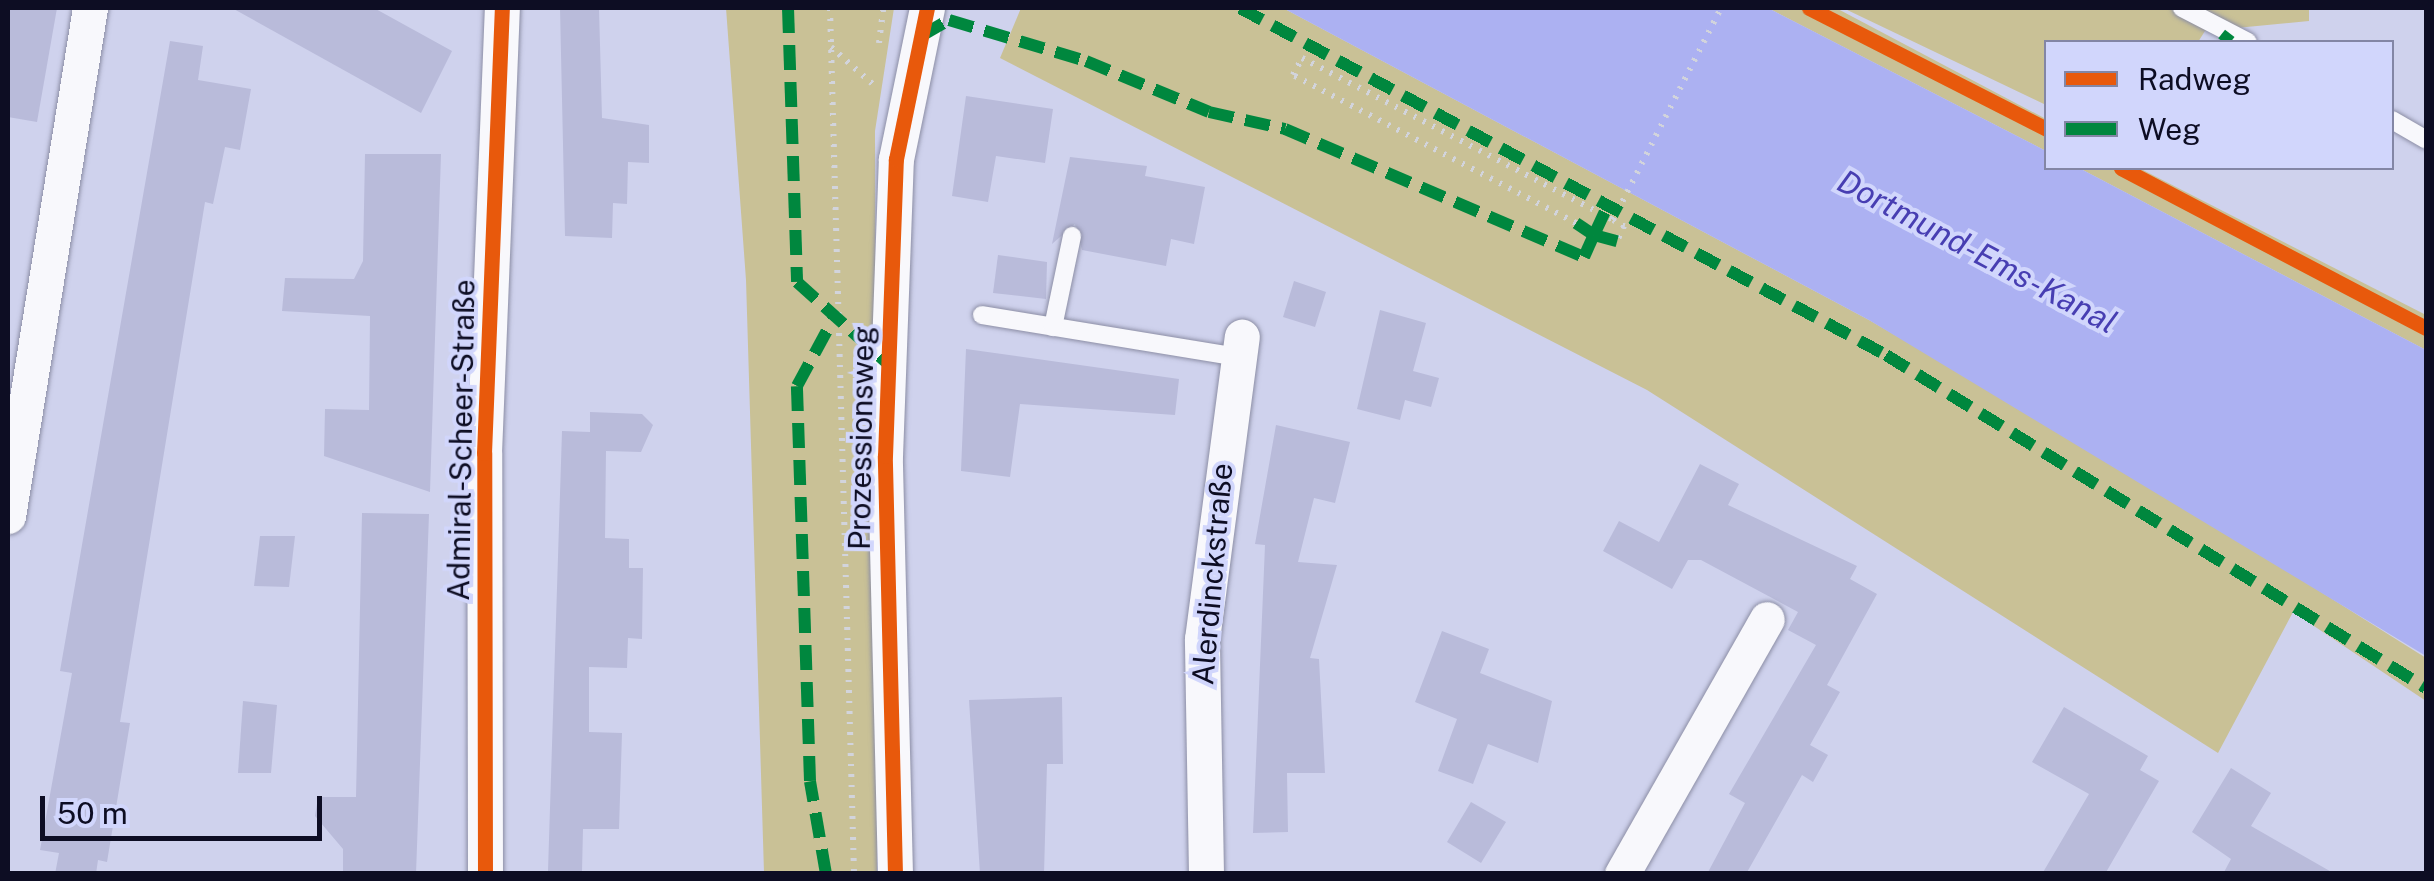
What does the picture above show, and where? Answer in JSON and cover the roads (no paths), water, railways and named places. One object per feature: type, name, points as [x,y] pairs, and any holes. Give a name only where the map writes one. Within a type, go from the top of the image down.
[{"type":"street","points":[[8,516],[90,8]]},
{"type":"street","name":"Admiral-Scheer-Straße","points":[[485,874],[484,452],[502,8]]},
{"type":"street","name":"Prozessionsweg","points":[[895,874],[884,456],[896,159],[928,8]]},
{"type":"street","name":"Alerdinckstraße","points":[[1206,874],[1202,639],[1240,347]]},
{"type":"street","points":[[1622,874],[1767,618]]},
{"type":"lane","points":[[2182,8],[2244,40]]},
{"type":"lane","points":[[2394,121],[2426,140]]},
{"type":"lane","points":[[1053,327],[1072,236]]},
{"type":"lane","points":[[982,316],[1240,347]]},
{"type":"water","name":"Dortmund-Ems-Kanal","points":[[1283,8],[1768,8],[2044,150],[2044,170],[2083,170],[2426,350],[2426,656],[1869,320]]}]
